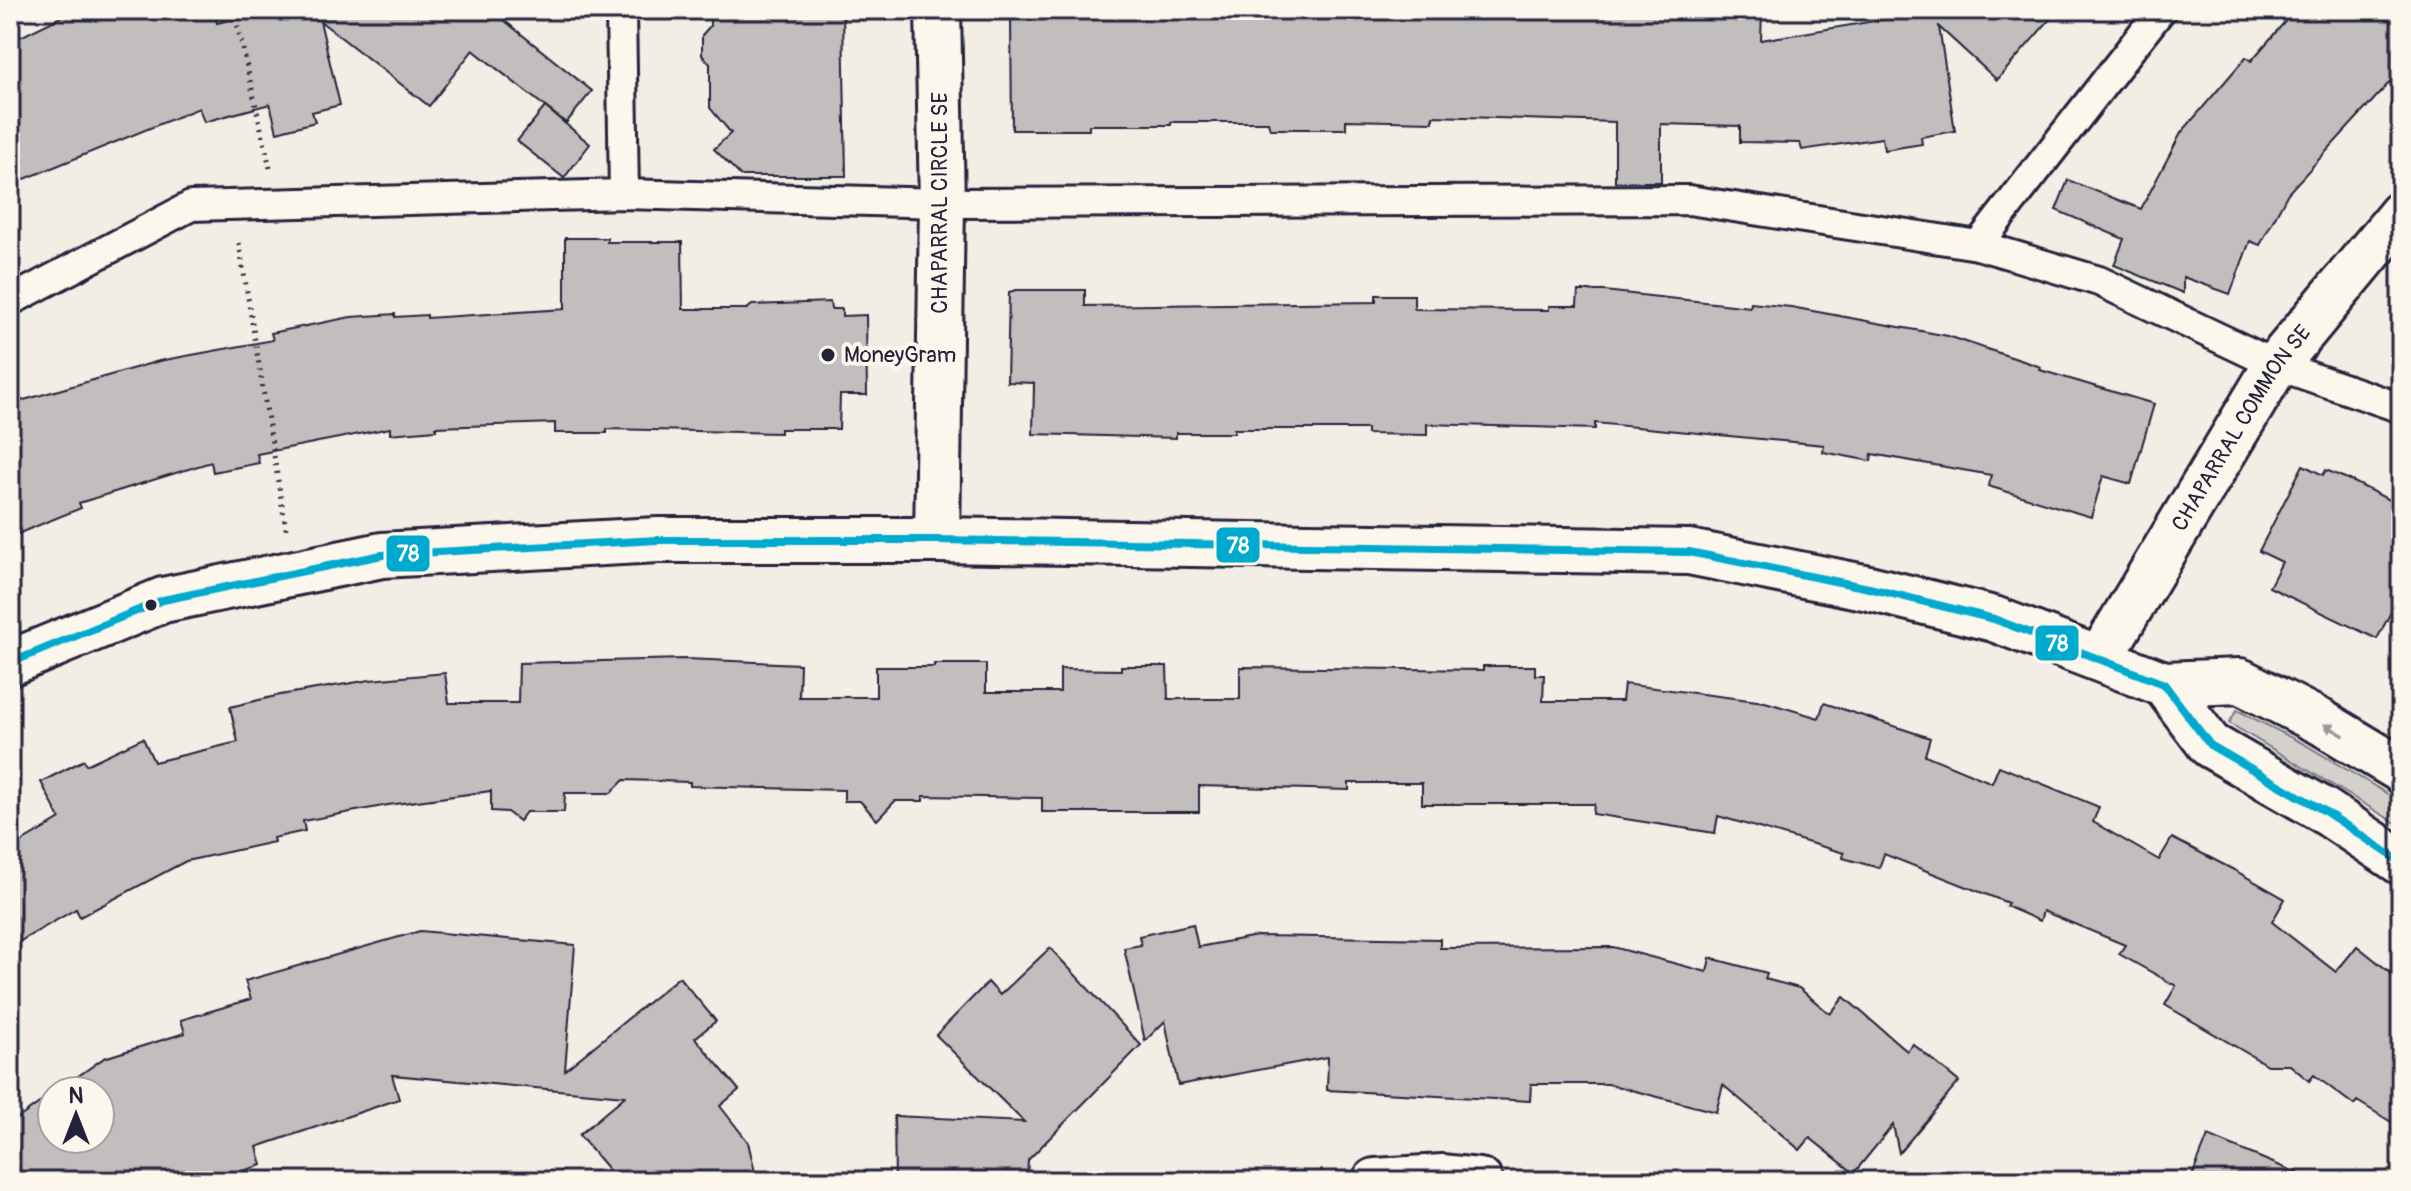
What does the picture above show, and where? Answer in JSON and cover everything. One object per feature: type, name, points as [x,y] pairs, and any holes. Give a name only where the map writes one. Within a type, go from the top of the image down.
[{"type":"street","name":"CHAPARRAL CIRCLE SE","points":[[937,540],[942,203],[938,10]]},
{"type":"street","name":"CHAPARRAL COMMON SE","points":[[2100,658],[2276,365],[2401,214]]},
{"type":"street","points":[[10,663],[163,600],[382,555],[658,540],[937,540],[1689,552],[1869,588],[1994,619],[2164,684],[2240,681],[2321,722],[2401,770]]},
{"type":"street","points":[[2164,684],[2210,745],[2323,810],[2401,862]]},
{"type":"street","points":[[1375,1181],[1443,1177],[1480,1181]]},
{"type":"lane","points":[[621,10],[624,194]]},
{"type":"lane","points":[[1978,245],[2161,10]]},
{"type":"lane","points":[[10,301],[191,206],[624,194],[942,203],[1689,200],[1978,245],[2099,281],[2276,365],[2401,408]]},
{"type":"path","points":[[234,10],[279,204]]},
{"type":"path","points":[[232,205],[294,573]]},
{"type":"shaded area","points":[[2237,710],[2304,744],[2401,802],[2401,826],[2229,723]]},
{"type":"building","points":[[75,10],[214,10],[217,23],[272,10],[505,10],[500,17],[592,91],[566,123],[473,50],[429,106],[320,21],[340,105],[312,112],[315,122],[277,132],[270,104],[204,122],[199,108],[10,185],[10,42]]},
{"type":"building","points":[[1039,10],[1762,10],[1761,40],[1923,13],[1919,10],[2058,10],[1997,80],[1939,27],[1955,131],[1921,137],[1922,144],[1884,150],[1882,138],[1802,150],[1800,143],[1740,142],[1740,126],[1661,124],[1661,182],[1615,182],[1615,122],[1433,116],[1433,122],[1346,120],[1346,129],[1270,129],[1268,122],[1171,122],[1171,125],[1089,125],[1089,130],[1012,130],[1011,17],[1039,17]]},
{"type":"building","points":[[2295,10],[2401,10],[2401,70],[2288,193],[2260,245],[2250,241],[2230,294],[2183,277],[2183,293],[2114,265],[2124,239],[2056,210],[2068,180],[2141,209],[2181,133],[2246,57],[2251,61]]},
{"type":"building","points":[[710,13],[843,13],[846,176],[741,176],[714,149],[731,133],[710,108],[710,64],[702,55],[702,35],[710,26]]},
{"type":"building","points":[[545,107],[590,144],[564,178],[517,141]]},
{"type":"building","points":[[565,238],[607,238],[607,242],[682,242],[683,309],[747,309],[752,305],[830,302],[831,309],[842,309],[842,316],[866,315],[867,395],[840,395],[839,429],[780,429],[780,433],[607,429],[607,433],[555,433],[555,423],[436,427],[436,430],[390,434],[390,428],[257,454],[259,463],[213,472],[211,462],[79,503],[81,508],[10,537],[10,404],[159,361],[273,340],[271,333],[351,317],[395,314],[395,317],[427,315],[427,318],[565,309]]},
{"type":"building","points":[[1085,290],[1085,306],[1376,302],[1376,295],[1414,295],[1414,309],[1549,310],[1549,306],[1577,306],[1578,291],[1604,291],[1750,307],[1751,303],[1791,307],[1948,336],[2041,367],[2040,370],[2154,404],[2131,484],[2103,476],[2091,517],[1988,486],[1991,475],[1872,454],[1871,461],[1823,452],[1824,445],[1595,423],[1595,429],[1427,424],[1427,435],[1367,434],[1367,429],[1234,429],[1234,433],[1176,433],[1176,438],[1033,434],[1034,383],[1007,382],[1009,292]]},
{"type":"building","points":[[2303,465],[2323,475],[2326,470],[2401,506],[2401,617],[2391,612],[2377,639],[2269,587],[2282,562],[2259,551]]},
{"type":"building","points":[[686,659],[800,664],[799,697],[876,697],[876,667],[934,667],[934,664],[986,664],[986,692],[1060,692],[1060,669],[1121,670],[1121,666],[1167,666],[1168,699],[1240,699],[1240,667],[1483,670],[1483,666],[1535,666],[1535,675],[1544,675],[1543,701],[1622,701],[1624,684],[1765,702],[1819,718],[1824,703],[1930,738],[1925,755],[1992,783],[1999,766],[2099,807],[2093,822],[2159,860],[2172,838],[2234,870],[2285,899],[2272,922],[2336,972],[2357,946],[2401,981],[2401,1128],[2357,1101],[2354,1105],[2314,1075],[2309,1081],[2290,1065],[2267,1065],[2165,1005],[2176,986],[2119,954],[2125,945],[2043,911],[2040,921],[2006,906],[2008,903],[1884,854],[1879,868],[1843,858],[1844,853],[1718,816],[1715,833],[1593,814],[1594,804],[1422,804],[1422,783],[1349,783],[1349,790],[1199,786],[1199,812],[1042,812],[1042,798],[923,796],[923,801],[895,801],[877,820],[860,801],[844,801],[844,790],[690,786],[690,782],[624,780],[611,793],[565,793],[564,812],[526,812],[519,821],[507,812],[491,811],[491,791],[388,805],[303,821],[305,831],[273,838],[274,842],[186,861],[80,917],[76,909],[10,947],[10,849],[60,819],[41,782],[84,760],[86,765],[143,738],[154,762],[238,742],[230,707],[280,695],[370,680],[445,673],[449,703],[518,703],[519,663]]},
{"type":"building","points":[[1193,924],[1198,947],[1257,936],[1440,939],[1440,948],[1613,947],[1707,972],[1710,958],[1767,973],[1765,979],[1799,988],[1830,1014],[1844,997],[1907,1051],[1913,1044],[1959,1082],[1899,1153],[1893,1125],[1854,1173],[1810,1138],[1800,1150],[1723,1085],[1716,1112],[1608,1084],[1531,1084],[1530,1101],[1327,1090],[1328,1057],[1178,1085],[1165,1021],[1145,1041],[1124,948],[1141,945],[1139,936]]},
{"type":"building","points":[[420,931],[575,945],[565,1070],[679,977],[716,1021],[695,1038],[739,1090],[720,1106],[748,1142],[757,1181],[618,1181],[579,1135],[625,1096],[392,1075],[399,1099],[257,1147],[262,1165],[211,1181],[10,1181],[10,1124],[36,1105],[36,1155],[116,1155],[116,1075],[80,1075],[104,1058],[185,1033],[181,1020],[251,999],[245,981]]},
{"type":"building","points":[[1050,948],[1141,1045],[1028,1160],[1027,1181],[895,1181],[894,1116],[1024,1122],[936,1035],[988,982],[1000,995]]},
{"type":"building","points":[[2208,1136],[2314,1180],[2314,1181],[2190,1181]]},
{"type":"transit line","name":"78","points":[[10,663],[163,600],[382,555],[658,540],[937,540],[1689,552],[1869,588],[1994,619],[2164,684],[2210,745],[2323,810],[2401,862]]},
{"type":"place","name":"MoneyGram","points":[[828,355]]}]
